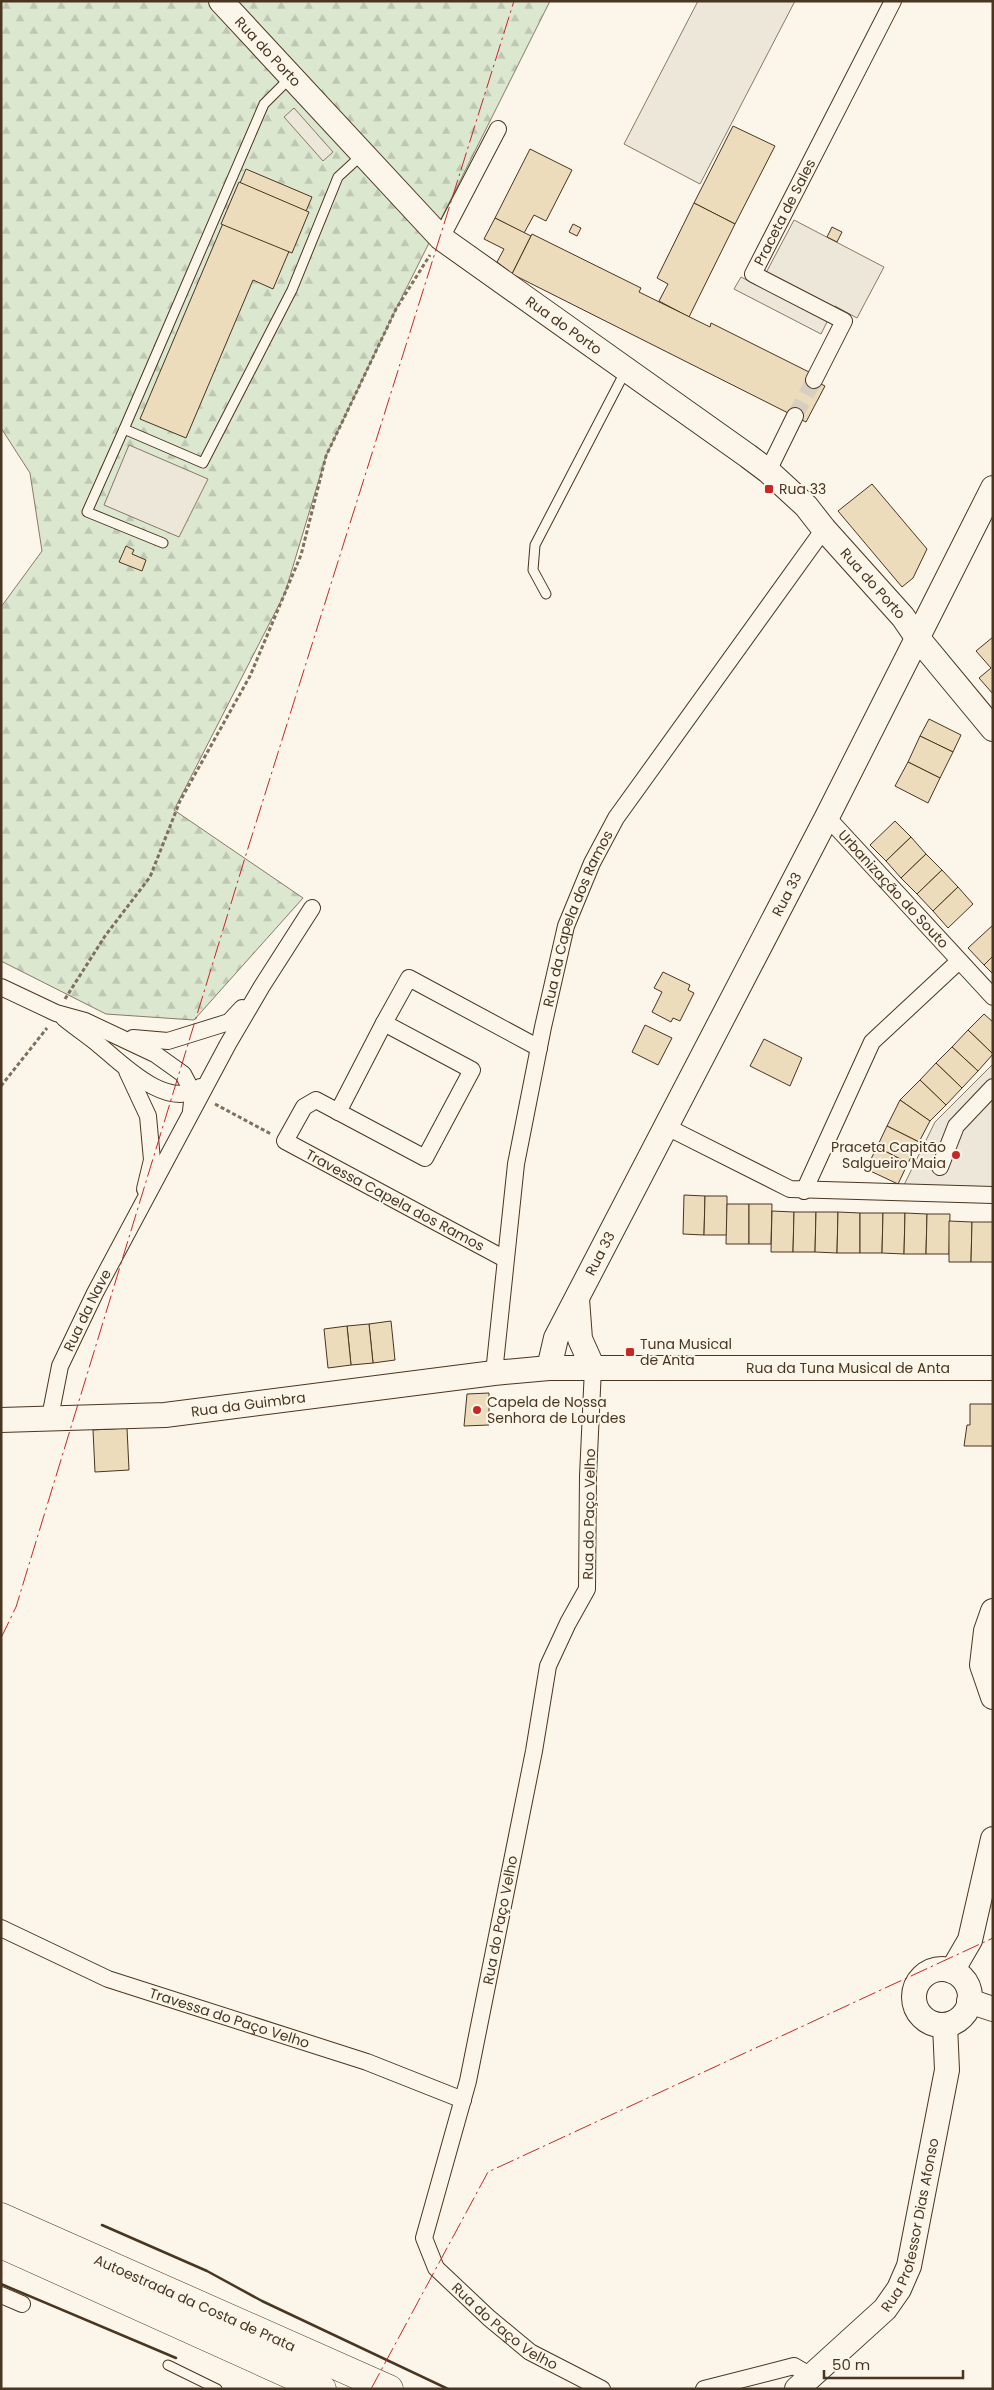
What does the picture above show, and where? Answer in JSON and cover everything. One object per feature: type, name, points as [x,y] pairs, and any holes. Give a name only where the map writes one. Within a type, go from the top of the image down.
[{"type":"highway","name":"Autoestrada da Costa de Prata","points":[[1,2216],[388,2389]]},
{"type":"highway","name":"Autoestrada da Costa de Prata","points":[[1,2244],[322,2389]]},
{"type":"street","name":"Rua do Porto","points":[[221,1],[441,238],[768,471],[806,506],[824,529],[903,617],[916,636],[993,729]]},
{"type":"street","name":"Praceta de Sales","points":[[814,380],[844,321],[753,274],[893,1]]},
{"type":"street","points":[[441,238],[498,129]]},
{"type":"street","points":[[768,471],[795,416]]},
{"type":"street","name":"Rua 33","points":[[549,1368],[556,1338],[827,817],[916,636],[993,488]]},
{"type":"street","name":"Rua da Capela dos Ramos","points":[[494,1373],[516,1164],[566,926],[592,863],[616,818],[824,529]]},
{"type":"street","name":"Urbanização do Souto","points":[[827,817],[993,997]]},
{"type":"street","name":"Rua da Nave","points":[[50,1417],[60,1366],[190,1116],[197,1094],[208,1080],[262,986],[312,908]]},
{"type":"street","name":"Urbanização do Souto","points":[[804,1191],[872,1042],[959,961]]},
{"type":"street","points":[[338,1112],[408,978],[539,1048]]},
{"type":"street","name":"Rua da Nave","points":[[114,1034],[137,1039],[168,1041],[229,1022],[262,986]]},
{"type":"street","name":"Rua da Nave","points":[[1,987],[56,1013],[85,1021],[156,1054],[183,1074],[197,1094]]},
{"type":"street","name":"Rua da Nave","points":[[56,1013],[98,1044],[127,1071],[164,1091],[185,1095],[197,1094]]},
{"type":"street","points":[[285,1141],[304,1107],[316,1100],[425,1158],[472,1070],[384,1023]]},
{"type":"street","name":"Rua da Nave","points":[[127,1071],[148,1116],[152,1160],[140,1211]]},
{"type":"street","points":[[940,1167],[956,1126],[993,1087]]},
{"type":"street","points":[[667,1127],[790,1190],[993,1195]]},
{"type":"street","name":"Travessa Capela dos Ramos","points":[[285,1141],[506,1259]]},
{"type":"street","points":[[577,1299],[580,1339],[593,1368]]},
{"type":"street","name":"Rua da Tuna Musical de Anta","points":[[494,1373],[549,1368],[993,1368]]},
{"type":"street","name":"Rua do Paço Velho","points":[[593,1368],[588,1476],[587,1589],[568,1623],[548,1666],[534,1751],[468,2081],[424,2238],[436,2268],[489,2318],[530,2352],[602,2389]]},
{"type":"street","name":"Rua da Guimbra","points":[[1,1420],[50,1417],[166,1415],[494,1373]]},
{"type":"street","points":[[993,1611],[986,1631],[982,1666],[993,1696]]},
{"type":"street","points":[[952,1971],[970,1940],[993,1839]]},
{"type":"street","name":"Travessa do Paço Velho","points":[[1,1928],[108,1979],[366,2062],[463,2100]]},
{"type":"street","points":[[934,1970],[952,1971],[966,1983],[969,2001],[961,2017],[945,2025],[927,2021],[920,2015],[916,2007],[915,1989],[919,1981],[934,1970]]},
{"type":"street","points":[[969,2001],[993,2009]]},
{"type":"street","name":"Rua Professor Dias Afonso","points":[[804,2383],[885,2309],[900,2289],[909,2266],[947,2070],[945,2025]]},
{"type":"street","points":[[1,2295],[22,2304]]},
{"type":"street","points":[[704,2389],[794,2366],[804,2383]]},
{"type":"lane","points":[[162,543],[87,512],[264,104],[292,76]]},
{"type":"lane","points":[[124,429],[203,463],[292,290],[338,178],[363,154]]},
{"type":"lane","points":[[546,594],[534,570],[535,545],[626,370]]},
{"type":"lane","points":[[168,2365],[217,2389]]},
{"type":"path","points":[[1,1086],[50,1024],[104,936],[150,877],[180,801],[250,676],[301,555],[326,456],[396,309],[441,238]]},
{"type":"path","points":[[197,1094],[285,1141]]},
{"type":"green space","points":[[1,1],[550,1],[396,309],[326,456],[285,593],[174,810],[303,898],[194,1020],[106,1014],[1,961],[1,607],[42,551],[30,473],[1,428]]},
{"type":"shaded area","points":[[698,1],[795,1],[700,184],[624,144]]},
{"type":"shaded area","points":[[294,108],[333,152],[323,161],[284,117]]},
{"type":"shaded area","points":[[794,220],[884,267],[857,318],[835,306],[821,334],[734,289],[741,277],[759,286]]},
{"type":"shaded area","points":[[129,445],[208,479],[179,537],[104,505]]},
{"type":"shaded area","name":"Praceta Capitão Salgueiro Maia","points":[[993,1064],[993,1190],[902,1189],[935,1122]]},
{"type":"building","points":[[733,126],[775,146],[735,224],[694,203]]},
{"type":"building","points":[[530,149],[572,170],[546,221],[534,215],[524,233],[495,218]]},
{"type":"building","points":[[246,169],[312,197],[273,289],[253,280],[186,438],[140,419]]},
{"type":"building","points":[[239,182],[309,212],[292,253],[221,224]]},
{"type":"building","points":[[694,203],[735,224],[689,317],[659,301],[668,284],[657,278]]},
{"type":"building","points":[[495,218],[531,236],[512,274],[497,262],[504,249],[484,239]]},
{"type":"building","points":[[573,224],[581,228],[577,236],[569,232]]},
{"type":"building","points":[[832,227],[842,232],[837,242],[827,237]]},
{"type":"building","points":[[532,234],[641,288],[639,292],[710,327],[711,323],[809,372],[807,377],[825,386],[806,422],[512,274]]},
{"type":"building","points":[[872,484],[927,549],[913,578],[902,587],[838,511]]},
{"type":"building","points":[[126,546],[134,550],[132,554],[146,560],[142,571],[119,562]]},
{"type":"building","points":[[993,637],[993,694],[979,678],[991,668],[976,651]]},
{"type":"building","points":[[929,719],[961,735],[953,752],[920,736]]},
{"type":"building","points":[[920,736],[953,752],[940,778],[908,762]]},
{"type":"building","points":[[908,762],[940,778],[928,803],[895,786]]},
{"type":"building","points":[[895,821],[911,837],[886,861],[870,845]]},
{"type":"building","points":[[911,837],[926,854],[901,878],[886,861]]},
{"type":"building","points":[[926,854],[942,870],[917,894],[901,878]]},
{"type":"building","points":[[942,870],[958,887],[933,911],[917,894]]},
{"type":"building","points":[[958,887],[973,904],[948,928],[933,911]]},
{"type":"building","points":[[993,925],[993,956],[984,965],[968,948]]},
{"type":"building","points":[[993,956],[993,974],[984,965]]},
{"type":"building","points":[[663,972],[690,985],[688,990],[694,993],[680,1021],[673,1018],[671,1022],[652,1012],[662,992],[654,988]]},
{"type":"building","points":[[984,1014],[993,1022],[993,1054],[968,1030]]},
{"type":"building","points":[[645,1025],[672,1038],[658,1065],[632,1052]]},
{"type":"building","points":[[968,1030],[993,1054],[978,1071],[952,1047]]},
{"type":"building","points":[[764,1039],[802,1058],[790,1086],[750,1066]]},
{"type":"building","points":[[952,1047],[978,1071],[962,1088],[936,1063]]},
{"type":"building","points":[[936,1063],[962,1088],[946,1105],[920,1080]]},
{"type":"building","points":[[920,1080],[946,1105],[930,1121],[900,1100]]},
{"type":"building","points":[[900,1100],[930,1121],[919,1142],[887,1126]]},
{"type":"building","points":[[887,1126],[919,1142],[908,1163],[877,1147]]},
{"type":"building","points":[[877,1147],[908,1163],[898,1184],[866,1169]]},
{"type":"building","points":[[684,1195],[705,1196],[704,1235],[683,1234]]},
{"type":"building","points":[[705,1196],[727,1196],[727,1235],[704,1235]]},
{"type":"building","points":[[727,1204],[749,1204],[749,1244],[726,1244]]},
{"type":"building","points":[[749,1204],[772,1204],[771,1244],[749,1244]]},
{"type":"building","points":[[772,1211],[794,1212],[793,1252],[771,1252]]},
{"type":"building","points":[[794,1212],[816,1212],[815,1252],[793,1252]]},
{"type":"building","points":[[816,1212],[838,1212],[837,1253],[815,1252]]},
{"type":"building","points":[[838,1212],[860,1213],[860,1253],[837,1253]]},
{"type":"building","points":[[860,1213],[883,1213],[882,1253],[860,1253]]},
{"type":"building","points":[[883,1213],[905,1213],[904,1254],[882,1253]]},
{"type":"building","points":[[905,1213],[927,1214],[926,1254],[904,1254]]},
{"type":"building","points":[[927,1214],[950,1214],[949,1254],[926,1254]]},
{"type":"building","points":[[949,1221],[972,1222],[971,1262],[949,1262]]},
{"type":"building","points":[[972,1222],[993,1222],[993,1262],[971,1262]]},
{"type":"building","points":[[391,1321],[395,1360],[373,1363],[369,1324]]},
{"type":"building","points":[[369,1324],[373,1363],[351,1365],[347,1326]]},
{"type":"building","points":[[347,1326],[351,1365],[328,1368],[324,1329]]},
{"type":"building","name":"Capela de Nossa Senhora de Lourdes","points":[[489,1393],[489,1425],[464,1426],[467,1394]]},
{"type":"building","points":[[970,1404],[993,1404],[993,1446],[964,1446],[967,1425],[970,1425]]},
{"type":"building","points":[[127,1428],[129,1470],[95,1472],[93,1430]]},
{"type":"tunnel","points":[[795,416],[814,380]]},
{"type":"wall","points":[[102,2225],[207,2271],[262,2301],[448,2389]]},
{"type":"wall","points":[[1,2284],[176,2358]]},
{"type":"power","points":[[1,1638],[16,1607],[244,861],[514,1]]},
{"type":"power","points":[[371,2389],[488,2172],[993,1938]]},
{"type":"place","name":"Rua 33","points":[[769,489]]},
{"type":"place","name":"Praceta Capitão Salgueiro Maia","points":[[956,1155]]},
{"type":"place","name":"Tuna Musical de Anta","points":[[630,1352]]},
{"type":"place","name":"Capela de Nossa Senhora de Lourdes","points":[[477,1410]]}]
